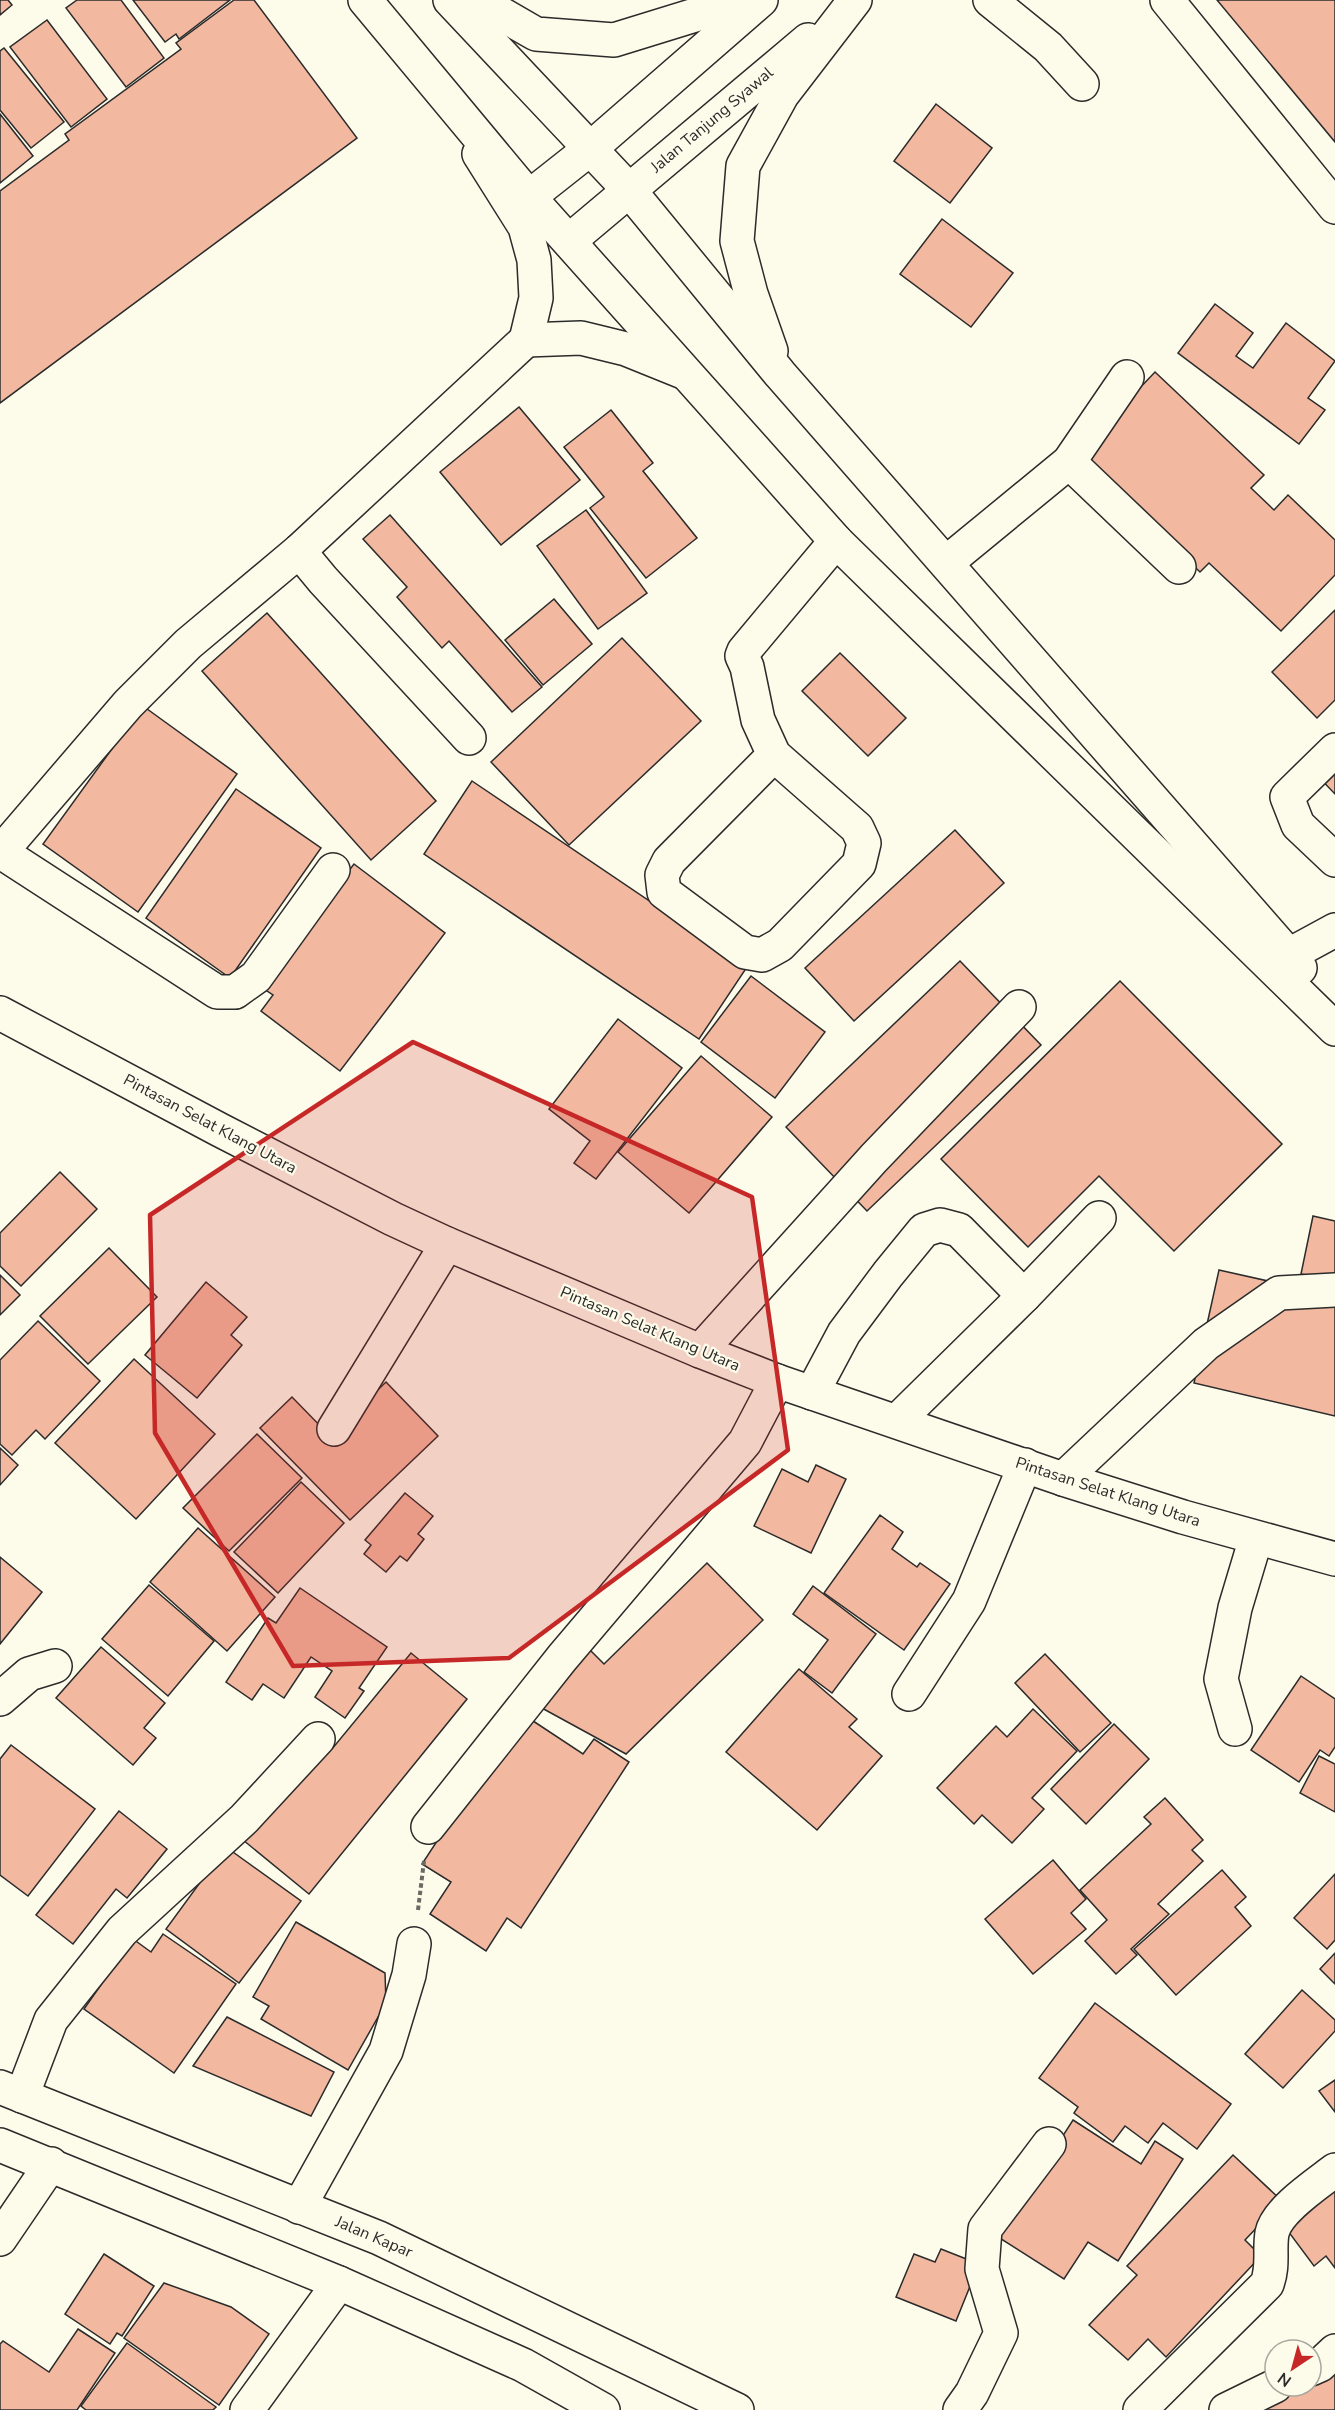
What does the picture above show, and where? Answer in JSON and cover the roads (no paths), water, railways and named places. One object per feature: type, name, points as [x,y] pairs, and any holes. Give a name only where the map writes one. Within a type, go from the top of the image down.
[{"type":"main road","points":[[365,0],[529,197],[683,372],[837,541],[1335,1029]]},
{"type":"main road","points":[[450,0],[629,190],[780,374],[1289,955],[1335,1011]]},
{"type":"main road","points":[[477,0],[536,34],[614,40],[708,11],[730,0]]},
{"type":"main road","points":[[529,197],[591,148],[761,0]]},
{"type":"main road","points":[[780,374],[751,294],[737,241],[743,166],[782,95],[855,0]]},
{"type":"main road","name":"Jalan Tanjung Syawal","points":[[569,241],[855,0]]},
{"type":"main road","points":[[990,0],[1048,47],[1082,84]]},
{"type":"main road","points":[[1167,0],[1335,207]]},
{"type":"main road","points":[[333,870],[256,977],[235,992],[217,992],[0,852],[128,704],[188,644],[299,551],[525,340],[536,298],[534,260],[525,226],[436,86]]},
{"type":"main road","points":[[525,340],[581,338],[626,349],[683,372]]},
{"type":"main road","points":[[946,563],[1069,462],[1127,377]]},
{"type":"main road","points":[[1069,462],[1179,567]]},
{"type":"main road","points":[[774,755],[669,861],[662,875],[664,892],[745,952],[762,955],[780,945],[859,864],[864,843],[857,828],[774,755],[758,720],[747,667],[742,656],[785,600],[837,541]]},
{"type":"main road","points":[[299,551],[469,738]]},
{"type":"main road","points":[[1335,750],[1287,796],[1298,825],[1335,860]]},
{"type":"main road","points":[[1289,955],[1335,930]]},
{"type":"main road","points":[[700,1352],[874,1158],[1019,1007]]},
{"type":"main road","name":"Pintasan Selat Klang Utara","points":[[0,1013],[220,1130],[447,1244],[700,1352],[777,1381],[1063,1479],[1256,1538],[1335,1559]]},
{"type":"main road","points":[[897,1421],[1024,1296],[1099,1218]]},
{"type":"main road","points":[[812,1393],[844,1333],[924,1230],[940,1225],[959,1230],[1024,1296]]},
{"type":"main road","points":[[334,1429],[447,1244]]},
{"type":"main road","points":[[1063,1479],[1206,1344],[1279,1293],[1335,1290]]},
{"type":"main road","points":[[428,1827],[562,1658],[745,1442],[777,1381]]},
{"type":"main road","points":[[909,1694],[969,1601],[1025,1465]]},
{"type":"main road","points":[[1235,1729],[1221,1679],[1235,1608],[1256,1538]]},
{"type":"main road","points":[[0,1699],[28,1674],[55,1666]]},
{"type":"main road","points":[[11,2092],[51,2020],[122,1931],[244,1819],[318,1739]]},
{"type":"main road","points":[[299,2207],[386,2051],[409,1975],[414,1944]]},
{"type":"main road","name":"Jalan Kapar","points":[[11,2092],[379,2238],[738,2410]]},
{"type":"main road","points":[[960,2410],[972,2393],[1001,2333],[982,2269],[985,2229],[1049,2144]]},
{"type":"main road","points":[[0,2145],[339,2283],[523,2365],[603,2410]]},
{"type":"main road","points":[[0,2239],[51,2164]]},
{"type":"main road","points":[[1140,2410],[1267,2284],[1272,2270],[1272,2231],[1285,2210],[1335,2170]]},
{"type":"main road","points":[[248,2410],[339,2283]]},
{"type":"main road","points":[[1323,2362],[1335,2350]]},
{"type":"main road","points":[[1226,2410],[1263,2392]]}]
